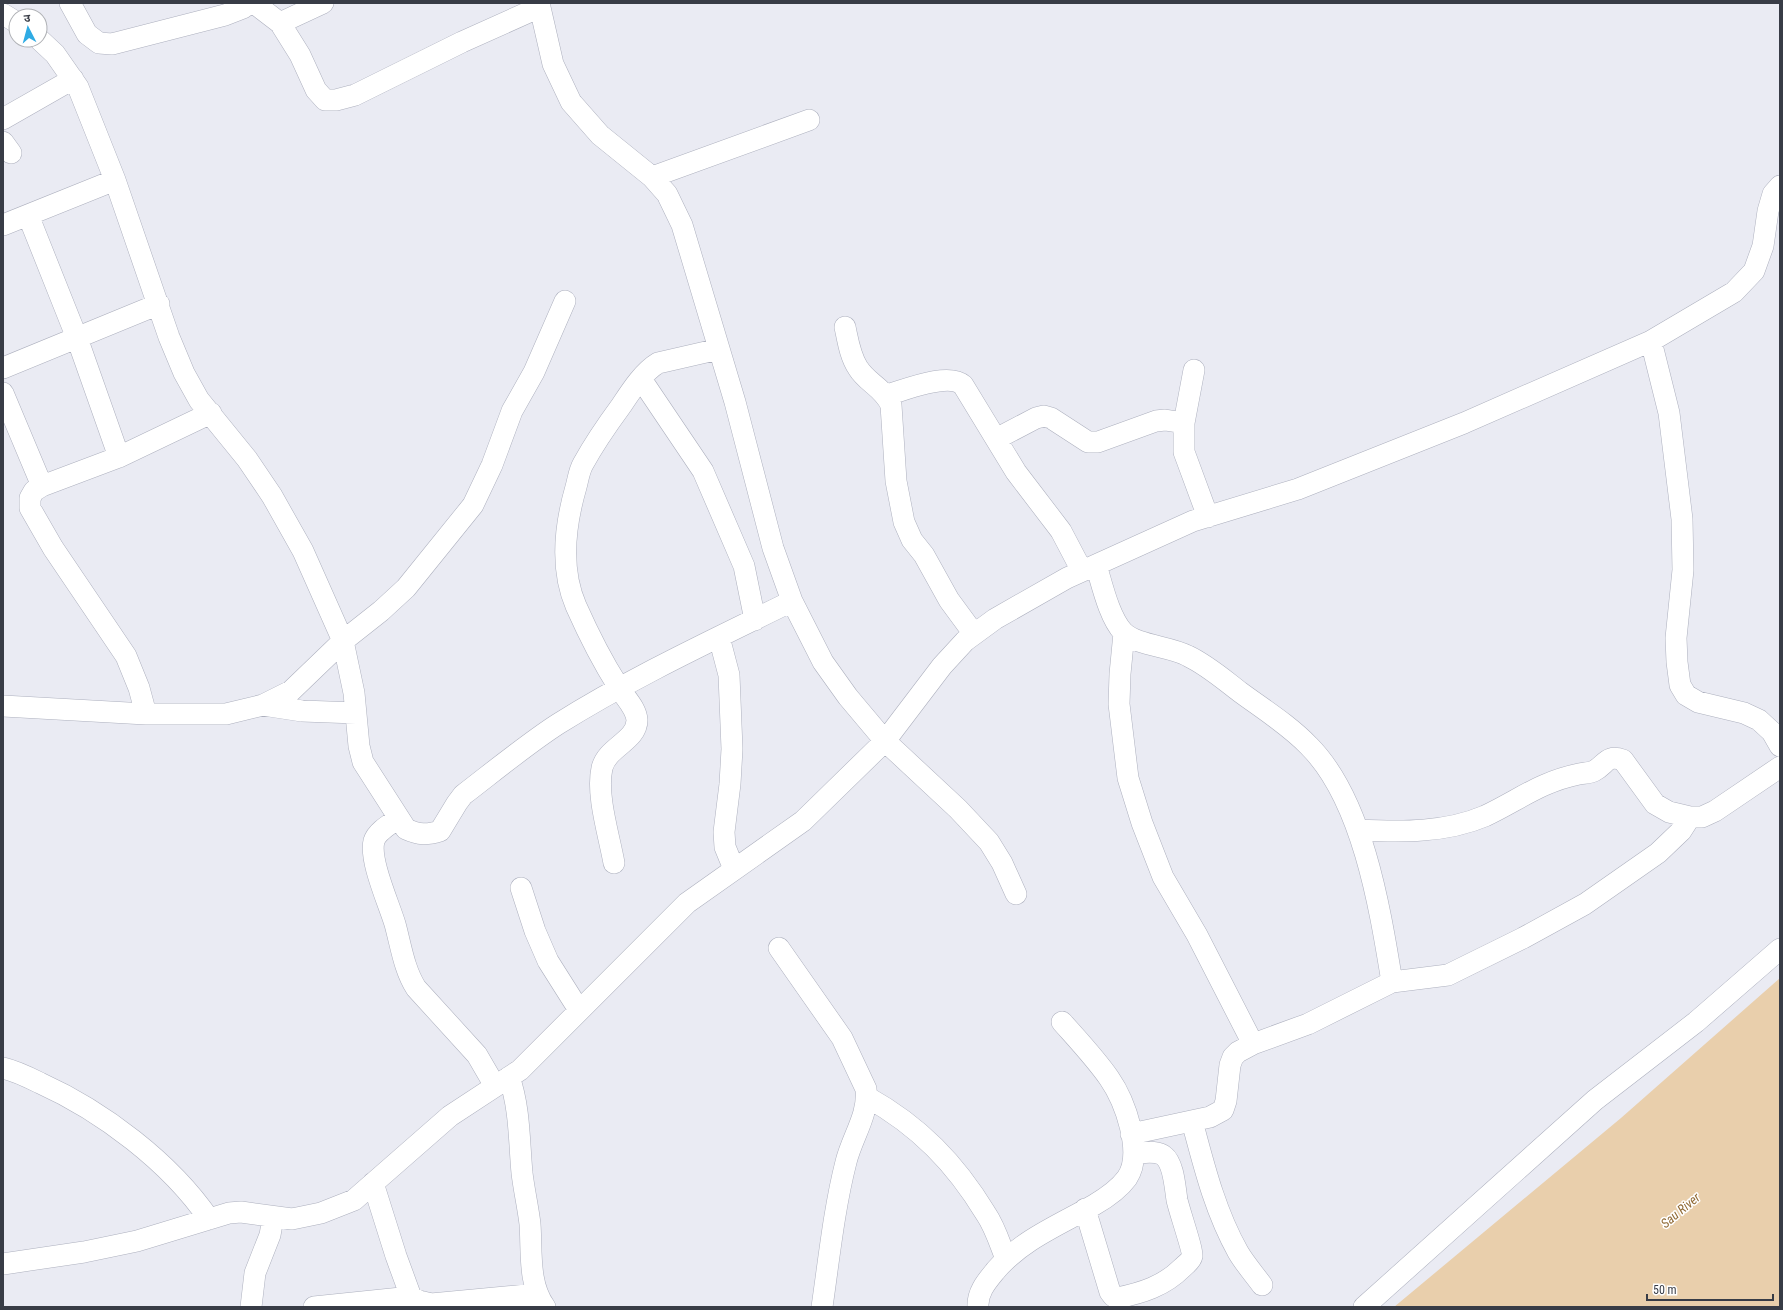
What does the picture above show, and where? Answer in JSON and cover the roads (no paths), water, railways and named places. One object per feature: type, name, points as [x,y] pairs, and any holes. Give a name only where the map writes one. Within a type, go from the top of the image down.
[{"type":"street","points":[[70,3],[87,34],[99,44],[112,44],[223,9],[243,8],[250,3]]},
{"type":"street","points":[[254,3],[280,23],[300,55],[316,90],[325,100],[336,100],[355,96],[539,5],[553,64],[571,102],[600,135],[652,177],[667,194],[682,225],[735,402],[773,548],[792,602],[823,662],[848,697],[885,741],[976,827],[989,842],[1002,863],[1016,894]]},
{"type":"street","points":[[280,23],[323,3]]},
{"type":"street","points":[[48,47],[55,54],[78,87],[115,180],[169,337],[184,373],[199,400],[247,459],[272,496],[303,551],[343,641],[354,693],[359,746],[363,762],[406,829],[418,835],[428,835],[440,831],[450,817],[456,803],[463,795],[557,725],[618,687],[792,602]]},
{"type":"street","points":[[3,119],[73,80]]},
{"type":"street","points":[[652,177],[809,120]]},
{"type":"street","points":[[3,225],[115,180]]},
{"type":"street","points":[[3,1264],[84,1252],[137,1241],[229,1213],[241,1212],[273,1218],[292,1219],[321,1213],[354,1200],[450,1116],[520,1070],[687,903],[803,820],[885,741],[942,666],[965,641],[995,619],[1067,578],[1193,521],[1298,489],[1464,423],[1651,341],[1734,292],[1754,271],[1763,246],[1768,210],[1773,194],[1780,186]]},
{"type":"street","points":[[28,215],[77,338],[119,457]]},
{"type":"street","points":[[3,706],[146,714],[226,714],[263,706],[291,691],[343,641],[381,611],[406,588],[473,505],[492,465],[512,411],[534,372],[565,301]]},
{"type":"street","points":[[3,368],[158,304]]},
{"type":"street","points":[[845,327],[851,354],[858,369],[887,395],[891,405],[896,481],[904,522],[912,540],[924,555],[949,600],[974,634]]},
{"type":"street","points":[[1651,341],[1669,413],[1682,519],[1683,570],[1676,638],[1680,685],[1686,695],[1698,702],[1744,713],[1759,720],[1772,732],[1780,746]]},
{"type":"street","points":[[614,863],[603,809],[601,784],[602,767],[609,754],[634,731],[637,720],[633,708],[618,687],[598,651],[576,604],[569,581],[565,546],[569,511],[582,466],[602,433],[650,368],[658,364],[719,349]]},
{"type":"street","points":[[1194,370],[1184,424],[1184,452],[1208,517]]},
{"type":"street","points":[[641,379],[703,471],[744,566],[755,620]]},
{"type":"street","points":[[887,395],[940,380],[951,379],[959,381],[972,397],[1016,472],[1089,568],[1124,633],[1135,639],[1168,648],[1193,658],[1284,724],[1310,746],[1326,767],[1342,795],[1358,830],[1384,933],[1392,982]]},
{"type":"street","points":[[3,393],[42,486]]},
{"type":"street","points":[[146,714],[140,688],[126,656],[53,548],[30,508],[30,498],[34,492],[42,486],[119,457],[210,413]]},
{"type":"street","points":[[996,438],[1036,418],[1044,416],[1051,418],[1088,442],[1098,442],[1156,421],[1165,420],[1184,424]]},
{"type":"street","points":[[1124,633],[1119,704],[1122,737],[1130,786],[1142,823],[1163,877],[1197,935],[1253,1044]]},
{"type":"street","points":[[719,637],[729,675],[732,748],[730,784],[724,832],[725,847],[734,869]]},
{"type":"street","points":[[263,706],[302,712],[356,713]]},
{"type":"street","points":[[1358,830],[1400,832],[1451,826],[1484,816],[1544,784],[1562,777],[1594,771],[1609,759],[1616,758],[1623,760],[1655,804],[1669,812],[1690,817],[1702,817],[1715,811],[1780,767]]},
{"type":"street","points":[[1133,1143],[1192,1121],[1210,1117],[1223,1110],[1226,1101],[1230,1065],[1233,1057],[1238,1052],[1253,1044],[1308,1024],[1392,982],[1448,975],[1523,938],[1585,904],[1658,854],[1681,831],[1690,817]]},
{"type":"street","points":[[314,1307],[411,1297],[419,1302],[431,1304],[541,1300],[533,1274],[530,1224],[522,1174],[517,1106],[502,1081],[416,988],[409,977],[395,923],[377,871],[373,848],[375,839],[399,818]]},
{"type":"street","points":[[522,888],[536,931],[548,961],[580,1010]]},
{"type":"street","points":[[779,948],[842,1038],[862,1077],[866,1089],[867,1098],[864,1113],[846,1161],[838,1199],[822,1307]]},
{"type":"street","points":[[1364,1307],[1595,1100],[1696,1022],[1780,949]]},
{"type":"street","points":[[975,1306],[981,1291],[1006,1258],[1034,1237],[1114,1191],[1127,1177],[1133,1162],[1133,1143],[1121,1100],[1109,1078],[1062,1022]]},
{"type":"street","points":[[3,1068],[13,1070],[59,1092],[105,1119],[147,1151],[198,1203],[209,1219]]},
{"type":"street","points":[[867,1098],[891,1111],[920,1132],[947,1160],[970,1189],[987,1215],[1006,1258]]},
{"type":"street","points":[[1192,1121],[1206,1175],[1219,1214],[1238,1253],[1262,1285]]},
{"type":"street","points":[[1085,1209],[1112,1296],[1122,1297],[1149,1290],[1175,1275],[1189,1261],[1192,1256],[1191,1249],[1180,1217],[1171,1169],[1167,1158],[1133,1143]]},
{"type":"street","points":[[373,1183],[396,1256],[411,1297]]},
{"type":"street","points":[[251,1307],[255,1273],[265,1249],[273,1218]]},
{"type":"water","name":"Sau River","points":[[1780,978],[1780,1307],[1394,1307],[1621,1118]]}]
